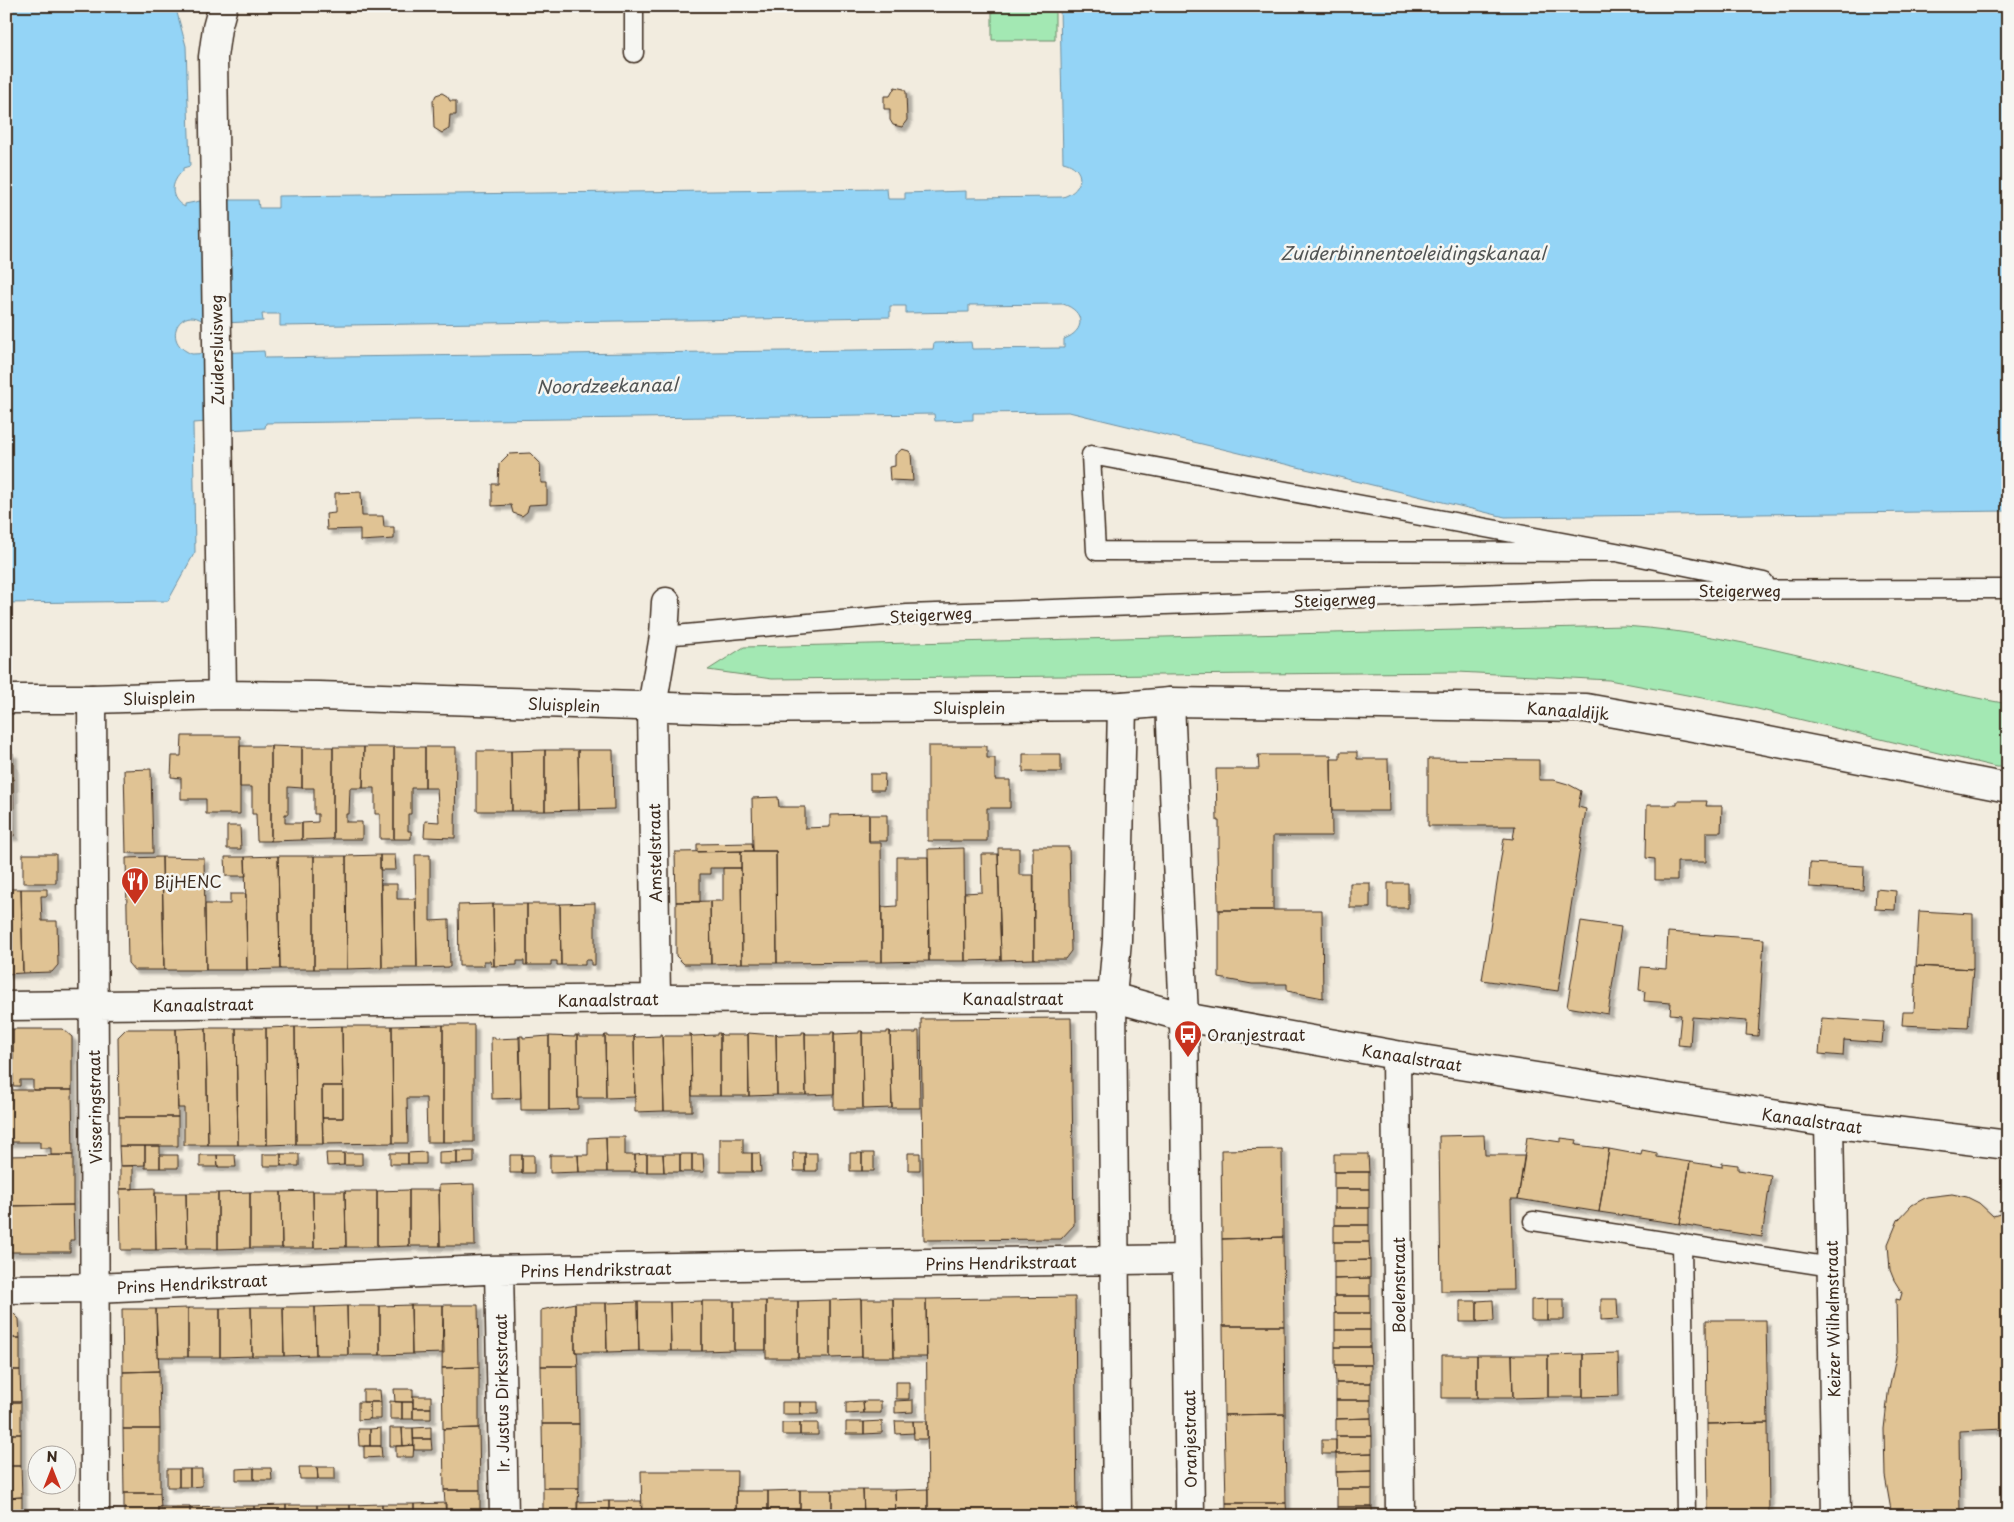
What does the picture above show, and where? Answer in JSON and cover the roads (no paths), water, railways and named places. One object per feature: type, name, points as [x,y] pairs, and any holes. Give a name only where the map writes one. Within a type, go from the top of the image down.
[{"type":"street","name":"Zuidersluisweg","points":[[222,695],[213,57],[217,28],[223,6]]},
{"type":"street","name":"Amstelstraat","points":[[656,999],[652,707],[664,636],[666,602]]},
{"type":"street","name":"Sluisplein","points":[[6,699],[92,699],[222,695],[319,696],[732,709],[1122,706]]},
{"type":"street","name":"Visseringstraat","points":[[92,699],[96,1288],[95,1516]]},
{"type":"street","name":"Kanaaldijk","points":[[1122,706],[1170,702],[1586,708],[1738,734],[2008,788]]},
{"type":"street","name":"Oranjestraat","points":[[1170,702],[1184,1017],[1190,1516]]},
{"type":"street","points":[[1116,1516],[1112,997],[1117,940],[1122,706]]},
{"type":"street","name":"Kanaalstraat","points":[[6,1006],[656,999],[1112,997],[1184,1017],[1396,1055],[1829,1123],[2008,1145]]},
{"type":"street","name":"Boelenstraat","points":[[1396,1055],[1400,1516]]},
{"type":"street","name":"Keizer Wilhelmstraat","points":[[1829,1123],[1836,1516]]},
{"type":"street","name":"Prins Hendrikstraat","points":[[6,1289],[96,1288],[499,1271],[1187,1259]]},
{"type":"street","name":"Ir. Justus Dirksstraat","points":[[499,1271],[504,1516]]},
{"type":"lane","points":[[634,6],[634,53]]},
{"type":"lane","points":[[1616,552],[1096,551],[1091,455],[1616,552],[1801,590]]},
{"type":"lane","name":"Steigerweg","points":[[664,636],[906,614],[1592,590],[2008,589]]},
{"type":"lane","points":[[1533,1221],[1832,1267]]},
{"type":"lane","points":[[1682,1243],[1686,1516]]},
{"type":"water","points":[[6,6],[170,6],[176,9],[186,46],[190,166],[183,168],[183,171],[176,180],[173,190],[176,200],[185,207],[185,204],[205,200],[258,200],[259,208],[278,208],[278,196],[887,189],[888,199],[905,199],[905,193],[966,191],[966,198],[1063,197],[1076,189],[1080,179],[1076,169],[1063,162],[1060,6],[2008,6],[2008,511],[1505,517],[1069,412],[973,413],[973,420],[935,421],[934,414],[266,423],[265,428],[227,430],[226,421],[193,423],[195,552],[168,601],[6,603]],"holes":[[[1063,304],[1076,311],[1080,321],[1076,331],[1064,339],[1064,348],[972,349],[971,342],[934,343],[933,349],[265,358],[264,351],[192,354],[182,348],[177,341],[175,333],[182,320],[189,317],[197,318],[206,324],[263,321],[262,314],[280,314],[280,326],[890,317],[890,306],[906,306],[906,313],[969,312],[969,305]]]},
{"type":"place","name":"BijHENC","points":[[135,905]]},
{"type":"place","name":"Oranjestraat","points":[[1188,1058]]},
{"type":"water label","name":"Zuiderbinnentoeleidingskanaal","points":[[1413,252]]},
{"type":"water label","name":"Noordzeekanaal","points":[[607,385]]}]
